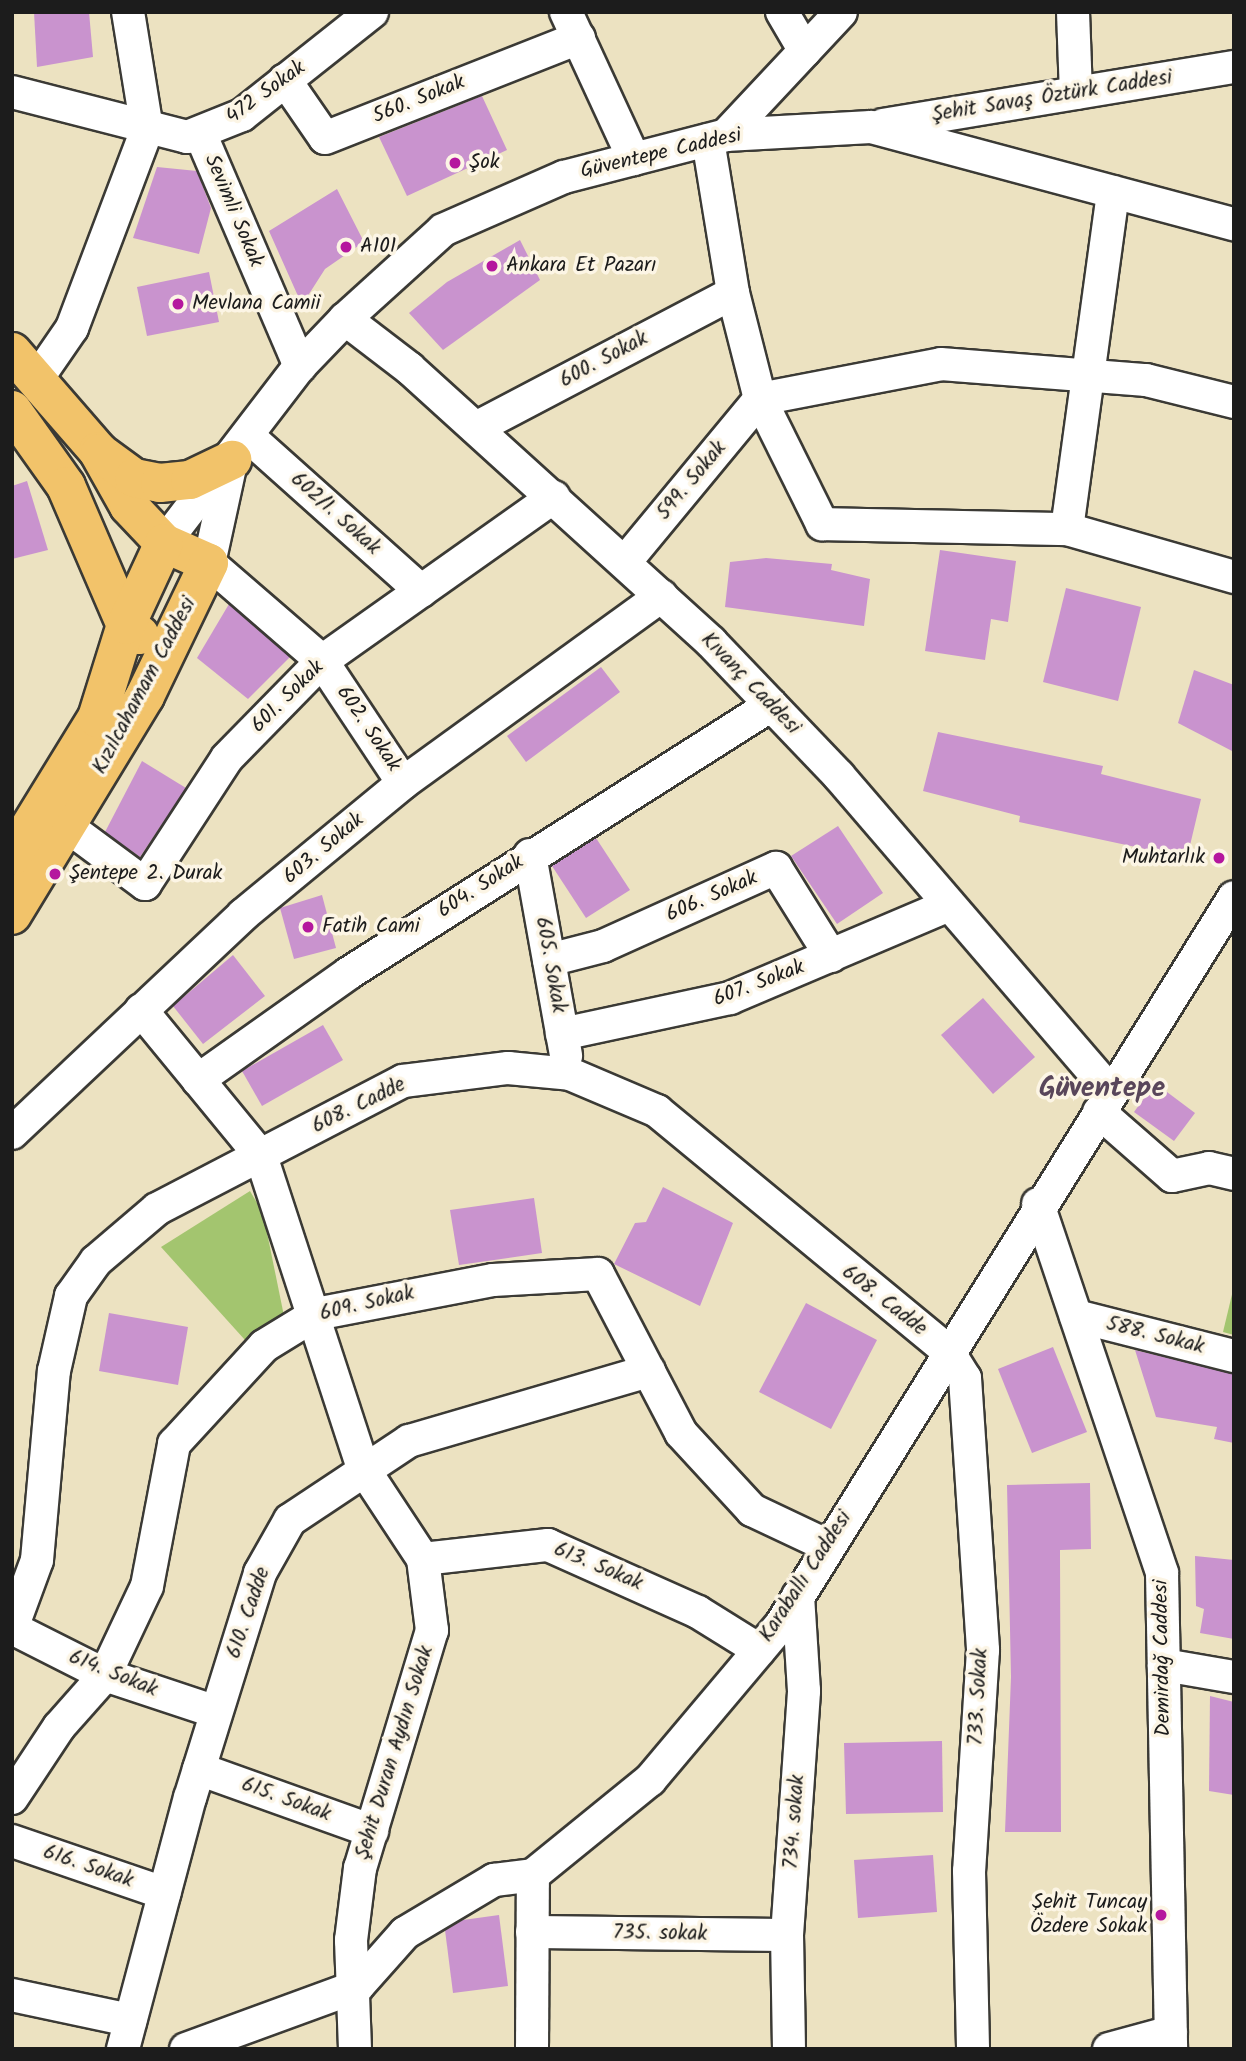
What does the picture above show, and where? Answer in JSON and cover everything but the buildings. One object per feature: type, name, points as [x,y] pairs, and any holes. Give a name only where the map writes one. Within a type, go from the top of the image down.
[{"type":"main road","points":[[26,364],[98,451],[129,506],[164,543],[209,563]]},
{"type":"main road","points":[[12,410],[66,486],[126,625],[166,656]]},
{"type":"main road","points":[[98,451],[134,478],[160,483],[190,480],[240,448]]},
{"type":"main road","name":"Kızılcahamam Caddesi","points":[[12,856],[97,718],[126,625],[164,543]]},
{"type":"main road","name":"Kızılcahamam Caddesi","points":[[12,915],[68,827],[166,656],[209,563]]},
{"type":"street","points":[[26,364],[72,328],[147,129],[128,12]]},
{"type":"street","name":"472 Sokak","points":[[12,92],[147,129],[200,133],[242,115],[372,12]]},
{"type":"street","points":[[782,12],[805,51]]},
{"type":"street","points":[[841,12],[717,137],[733,293],[760,399],[822,524],[1068,529],[1234,577]]},
{"type":"street","points":[[1073,12],[1076,93]]},
{"type":"street","points":[[572,25],[634,159]]},
{"type":"street","name":"560. Sokak","points":[[285,80],[325,138],[572,25]]},
{"type":"street","name":"Şehit Savaş Öztürk Caddesi","points":[[871,127],[1234,67]]},
{"type":"street","name":"Güventepe Caddesi","points":[[164,543],[240,448],[300,366],[345,319],[443,230],[564,177],[717,137],[871,127],[1234,225]]},
{"type":"street","name":"Sevimli Sokak","points":[[200,133],[300,366]]},
{"type":"street","points":[[1068,529],[1113,192]]},
{"type":"street","name":"600. Sokak","points":[[475,428],[733,293]]},
{"type":"street","name":"Kıvanç Caddesi","points":[[345,319],[554,497],[661,596],[771,705],[947,906],[1105,1103],[1172,1177],[1209,1168],[1234,1174]]},
{"type":"street","points":[[760,399],[941,363],[1146,380],[1234,402]]},
{"type":"street","name":"599. Sokak","points":[[625,562],[760,399]]},
{"type":"street","points":[[209,563],[240,448]]},
{"type":"street","name":"602/1. Sokak","points":[[240,448],[421,591]]},
{"type":"street","name":"601. Sokak","points":[[68,827],[145,884],[227,758],[322,661],[554,497]]},
{"type":"street","name":"602. Sokak","points":[[209,563],[322,661],[403,783]]},
{"type":"street","name":"603. Sokak","points":[[12,1133],[141,1010],[403,783],[661,596]]},
{"type":"street","name":"604. Sokak","points":[[198,1080],[530,855],[771,705]]},
{"type":"street","name":"605. Sokak","points":[[530,855],[570,1074]]},
{"type":"street","name":"606. Sokak","points":[[549,960],[603,946],[776,868],[831,956]]},
{"type":"street","name":"607. Sokak","points":[[562,1034],[730,998],[947,906]]},
{"type":"street","name":"Karaballı Caddesi","points":[[533,1875],[650,1780],[759,1650],[797,1597],[1038,1203],[1230,918]]},
{"type":"street","name":"Şehit Duran Aydın Sokak","points":[[141,1010],[261,1156],[316,1314],[363,1468],[423,1559],[432,1630],[360,1868],[351,1940],[358,1986],[355,2049]]},
{"type":"street","name":"608. Cadde","points":[[12,1628],[37,1560],[54,1371],[71,1296],[96,1261],[157,1209],[403,1081],[508,1068],[570,1074],[657,1111],[948,1351]]},
{"type":"street","name":"Demirdağ Caddesi","points":[[1038,1203],[1162,1573],[1171,2040]]},
{"type":"street","name":"609. Sokak","points":[[12,1798],[59,1727],[105,1675],[147,1586],[174,1444],[264,1346],[316,1314],[481,1282],[598,1273],[681,1433],[752,1510],[828,1546]]},
{"type":"street","name":"588. Sokak","points":[[1076,1316],[1234,1356]]},
{"type":"street","name":"733. Sokak","points":[[948,1351],[965,1378],[982,1650],[969,1871],[973,2049]]},
{"type":"street","name":"610. Cadde","points":[[127,2035],[216,1712],[260,1573],[290,1520],[363,1468],[409,1440],[649,1371]]},
{"type":"street","name":"613. Sokak","points":[[423,1559],[548,1545],[698,1612],[759,1650]]},
{"type":"street","name":"734. sokak","points":[[789,2049],[787,1935],[804,1691],[797,1597]]},
{"type":"street","name":"614. Sokak","points":[[12,1628],[105,1675],[216,1712]]},
{"type":"street","points":[[1164,1665],[1234,1677]]},
{"type":"street","name":"615. Sokak","points":[[199,1769],[372,1830]]},
{"type":"street","name":"616. Sokak","points":[[12,1841],[164,1894]]},
{"type":"street","points":[[186,2049],[358,1986],[405,1933],[494,1880],[533,1875],[532,2049]]},
{"type":"street","name":"735. sokak","points":[[532,1932],[787,1935]]},
{"type":"street","points":[[12,1995],[127,2035]]},
{"type":"street","points":[[1109,2049],[1171,2040]]},
{"type":"green space","points":[[250,1191],[263,1213],[284,1316],[245,1340],[161,1247]]},
{"type":"green space","points":[[1234,1286],[1234,1335],[1223,1332]]},
{"type":"place","name":"Şok","points":[[455,163]]},
{"type":"place","name":"A101","points":[[346,247]]},
{"type":"place","name":"Ankara Et Pazarı","points":[[492,266]]},
{"type":"place","name":"Mevlana Camii","points":[[178,304]]},
{"type":"place","name":"Muhtarlık","points":[[1219,858]]},
{"type":"place","name":"Şentepe 2. Durak","points":[[55,874]]},
{"type":"place","name":"Fatih Cami","points":[[308,927]]},
{"type":"place","name":"Şehit Tuncay Özdere Sokak","points":[[1161,1915]]},
{"type":"district","name":"Güventepe","points":[[1102,1089]]}]
